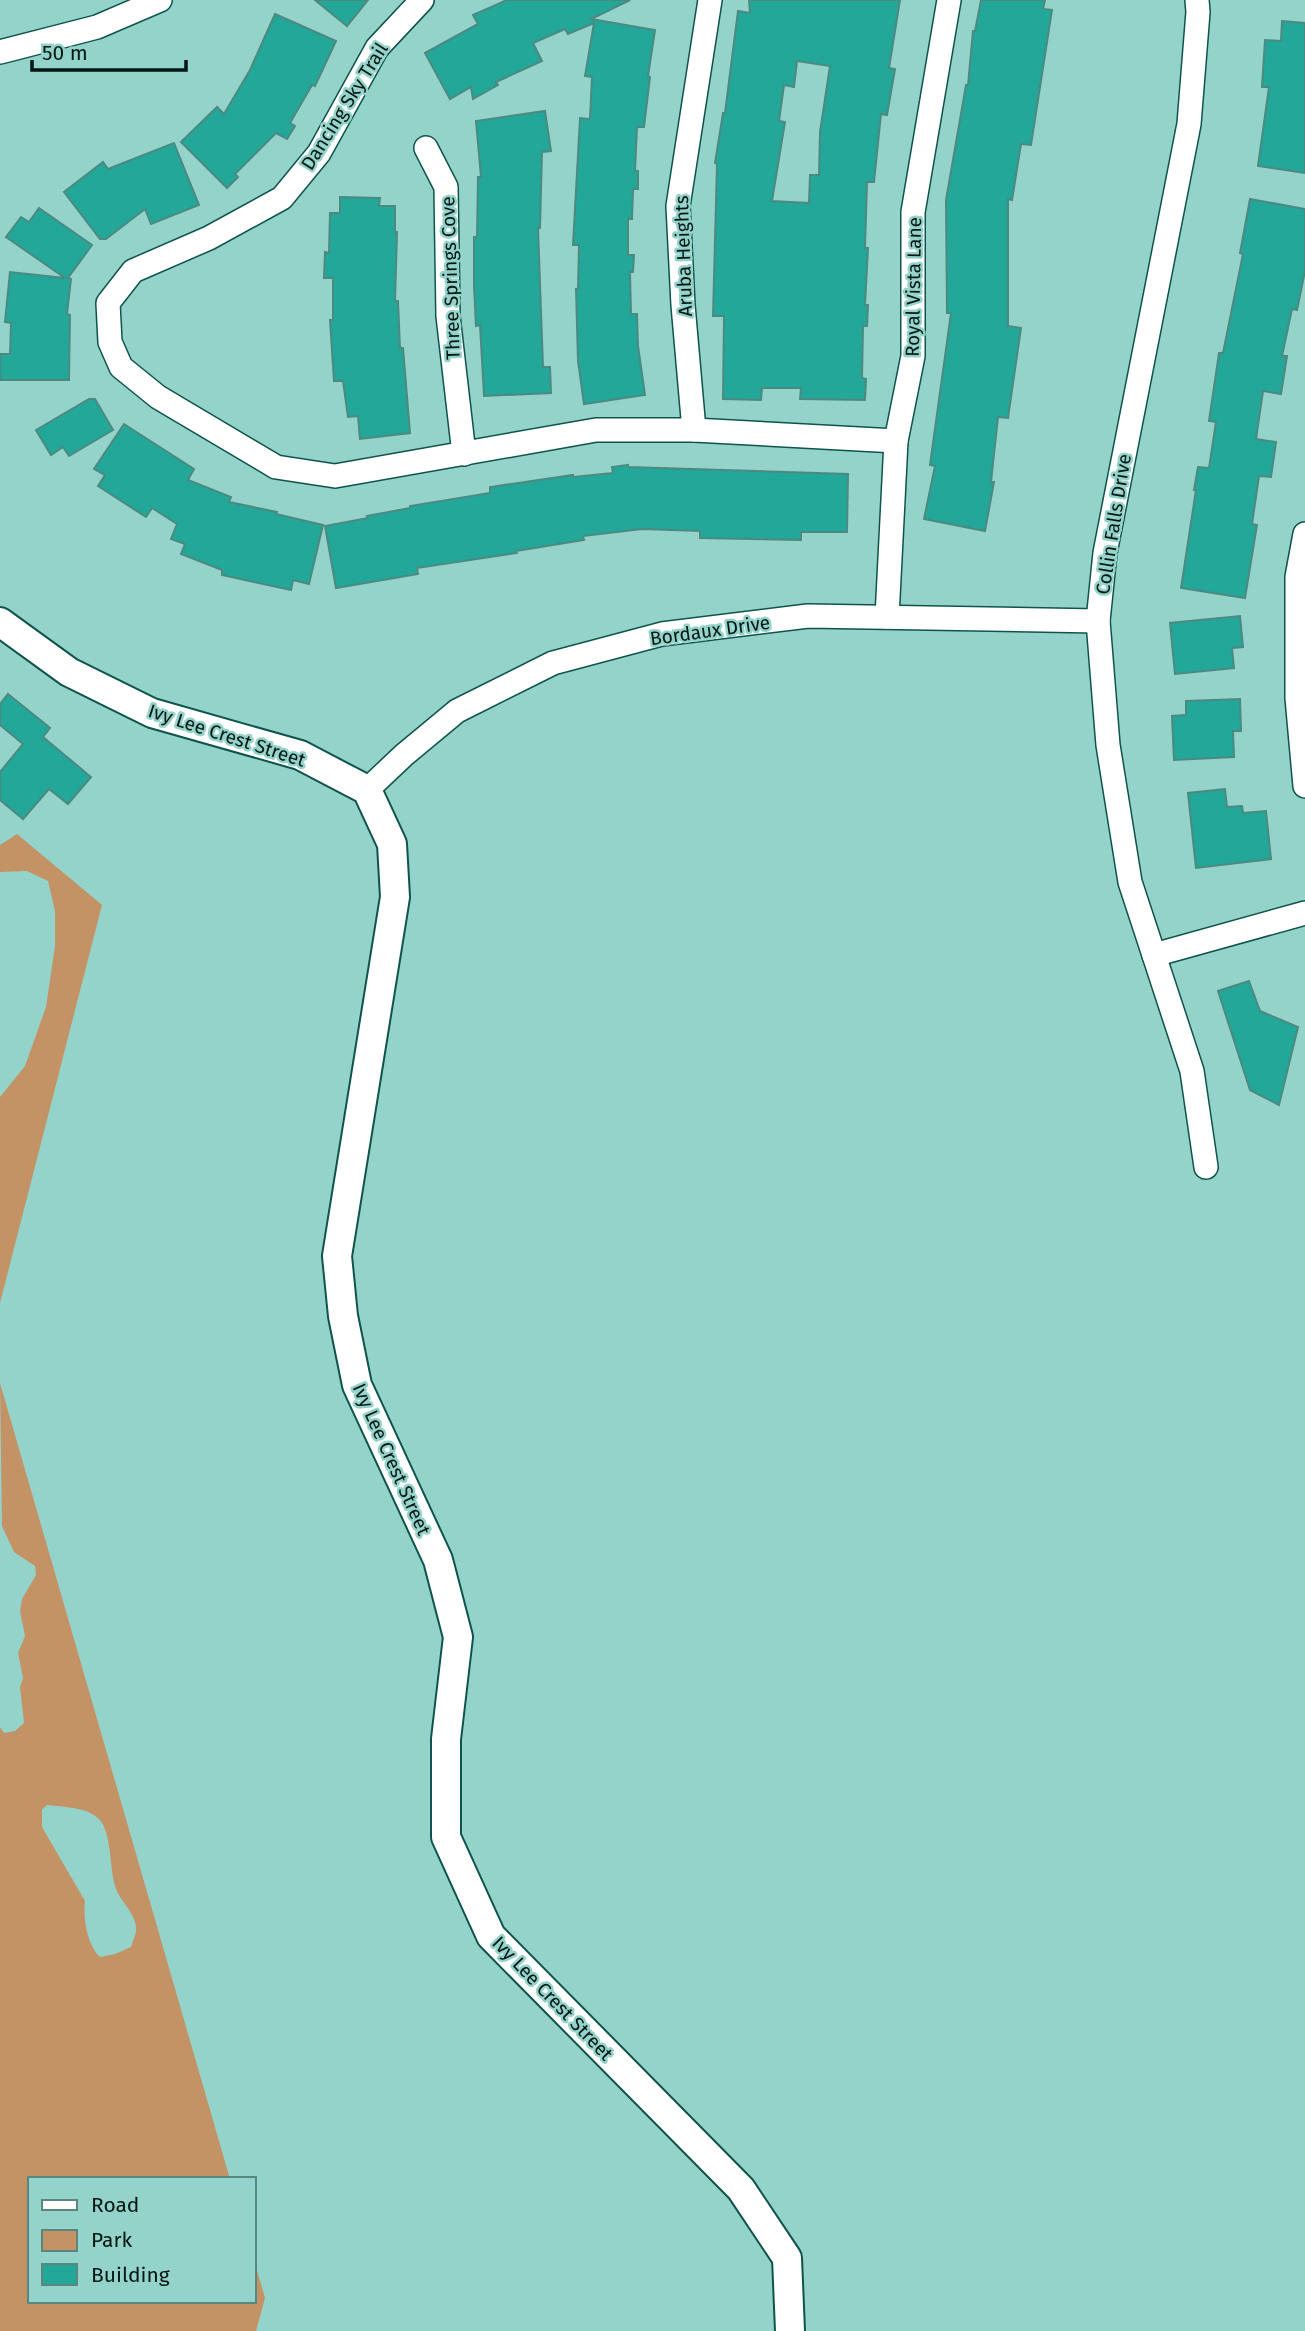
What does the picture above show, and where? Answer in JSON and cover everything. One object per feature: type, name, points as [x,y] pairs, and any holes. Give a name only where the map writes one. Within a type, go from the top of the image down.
[{"type":"street","points":[[0,52],[97,27],[160,0]]},
{"type":"street","name":"Dancing Sky Trail","points":[[422,0],[377,48],[319,153],[282,198],[209,239],[133,271],[108,303],[110,342],[121,367],[158,397],[275,467],[335,476],[464,454]]},
{"type":"street","name":"Aruba Heights","points":[[694,430],[678,206],[710,0]]},
{"type":"street","name":"Royal Vista Lane","points":[[887,617],[895,440],[913,356],[913,212],[948,0]]},
{"type":"street","name":"Collin Falls Drive","points":[[1197,0],[1189,124],[1105,553],[1098,621],[1108,745],[1128,869],[1192,1071],[1206,1167]]},
{"type":"street","name":"Three Springs Cove","points":[[426,148],[446,187],[448,316],[464,454]]},
{"type":"street","points":[[464,454],[596,430],[694,430],[895,440]]},
{"type":"street","points":[[1305,534],[1297,577],[1297,698],[1305,786]]},
{"type":"street","name":"Bordaux Drive","points":[[367,790],[457,711],[553,663],[662,634],[808,616],[1098,621]]},
{"type":"street","name":"Ivy Lee Crest Street","points":[[0,622],[69,672],[152,713],[300,755],[367,790],[392,844],[395,897],[337,1256],[343,1316],[357,1385],[438,1560],[458,1637],[446,1739],[446,1838],[491,1936],[741,2189],[787,2258],[790,2331]]},
{"type":"street","points":[[1154,955],[1305,913]]},
{"type":"green space","points":[[17,834],[102,905],[0,1303],[0,1097],[25,1066],[46,1007],[55,946],[55,911],[48,881],[27,871],[0,872],[0,845]]},
{"type":"green space","points":[[0,1383],[229,2177],[28,2177],[28,2303],[256,2303],[256,2267],[265,2298],[256,2331],[0,2331],[0,1727],[4,1733],[15,1731],[24,1723],[20,1687],[23,1678],[18,1653],[25,1636],[20,1611],[22,1599],[36,1575],[35,1566],[14,1552],[2,1526]],"holes":[[[47,1805],[74,1808],[94,1815],[103,1824],[116,1888],[136,1926],[131,1947],[115,1954],[100,1957],[92,1946],[85,1923],[85,1901],[42,1827],[42,1810]]]},
{"type":"building","points":[[315,0],[368,0],[347,26]]},
{"type":"building","points":[[507,0],[630,0],[591,19],[655,30],[644,127],[637,127],[635,171],[638,171],[638,189],[633,189],[632,219],[628,219],[628,255],[634,255],[633,272],[630,272],[631,314],[637,314],[638,346],[645,395],[584,404],[578,361],[576,289],[579,245],[573,245],[580,118],[590,119],[592,77],[585,76],[594,23],[568,34],[565,29],[533,43],[542,61],[496,82],[498,85],[473,99],[471,87],[450,99],[425,53],[478,24],[473,15]]},
{"type":"building","points":[[749,0],[900,0],[889,68],[895,69],[887,115],[881,114],[874,182],[867,182],[865,305],[868,305],[867,326],[863,326],[862,378],[866,379],[865,400],[800,399],[801,388],[762,388],[761,400],[723,399],[724,316],[713,316],[715,163],[725,113],[738,11],[750,13]],"holes":[[[797,61],[830,66],[820,132],[819,175],[810,175],[809,203],[772,201],[785,122],[779,121],[784,85],[794,87]]]},
{"type":"building","points":[[981,0],[1045,0],[1043,9],[1052,10],[1031,145],[1021,144],[1012,200],[1008,199],[1008,326],[1021,328],[1008,418],[998,417],[991,482],[994,482],[985,531],[924,519],[935,466],[930,465],[951,313],[947,313],[946,200],[968,85],[973,31]]},
{"type":"building","points":[[275,14],[336,41],[315,86],[312,85],[290,123],[295,126],[287,139],[276,133],[235,174],[238,177],[227,188],[181,142],[217,107],[224,114],[250,70]]},
{"type":"building","points":[[1282,21],[1305,23],[1305,173],[1258,166],[1269,87],[1262,87],[1265,40],[1281,41]]},
{"type":"building","points":[[545,111],[551,151],[542,152],[538,228],[543,367],[550,367],[551,393],[484,396],[480,325],[476,326],[474,286],[474,237],[477,237],[478,177],[481,177],[476,121]]},
{"type":"building","points":[[174,143],[199,205],[151,224],[145,209],[106,239],[100,239],[64,192],[103,162],[108,169]]},
{"type":"building","points":[[340,197],[380,198],[379,206],[395,206],[395,301],[398,301],[400,348],[403,348],[410,433],[360,439],[358,416],[348,417],[343,381],[334,381],[330,320],[333,320],[333,278],[324,278],[325,252],[329,253],[330,213],[340,213]]},
{"type":"building","points":[[1250,199],[1305,209],[1305,271],[1297,310],[1292,309],[1282,356],[1287,356],[1281,394],[1263,391],[1256,439],[1276,442],[1271,477],[1259,476],[1252,524],[1257,525],[1245,598],[1181,588],[1198,467],[1209,468],[1216,422],[1209,421],[1219,353],[1223,353],[1243,254],[1240,253]]},
{"type":"building","points":[[39,208],[92,245],[68,278],[71,279],[67,314],[70,315],[69,380],[0,380],[0,354],[10,354],[11,323],[5,322],[10,272],[65,278],[6,237],[21,217],[29,222]]},
{"type":"building","points":[[89,399],[95,399],[113,430],[69,456],[63,447],[51,455],[36,430]]},
{"type":"building","points":[[124,424],[194,469],[188,480],[231,497],[229,502],[323,525],[309,584],[293,580],[291,590],[222,575],[222,570],[181,554],[185,544],[171,539],[177,524],[152,508],[146,517],[98,486],[105,475],[94,469]]},
{"type":"building","points":[[628,465],[848,474],[847,532],[801,532],[801,540],[700,538],[700,531],[642,529],[583,536],[584,540],[516,551],[517,553],[417,568],[418,574],[336,588],[325,526],[410,506],[490,493],[490,487],[573,475],[613,473],[612,467]]},
{"type":"building","points":[[1240,616],[1243,647],[1232,648],[1234,668],[1175,674],[1170,623]]},
{"type":"building","points":[[8,694],[50,728],[43,737],[91,777],[68,804],[49,789],[23,819],[0,800],[0,772],[23,744],[0,725],[0,704]]},
{"type":"building","points":[[1240,699],[1241,731],[1233,731],[1234,757],[1174,760],[1172,716],[1186,715],[1186,701]]},
{"type":"building","points":[[1225,789],[1227,807],[1242,806],[1243,813],[1266,811],[1271,859],[1196,868],[1188,793]]},
{"type":"building","points":[[1249,981],[1260,1011],[1298,1027],[1279,1105],[1250,1090],[1218,991]]}]
